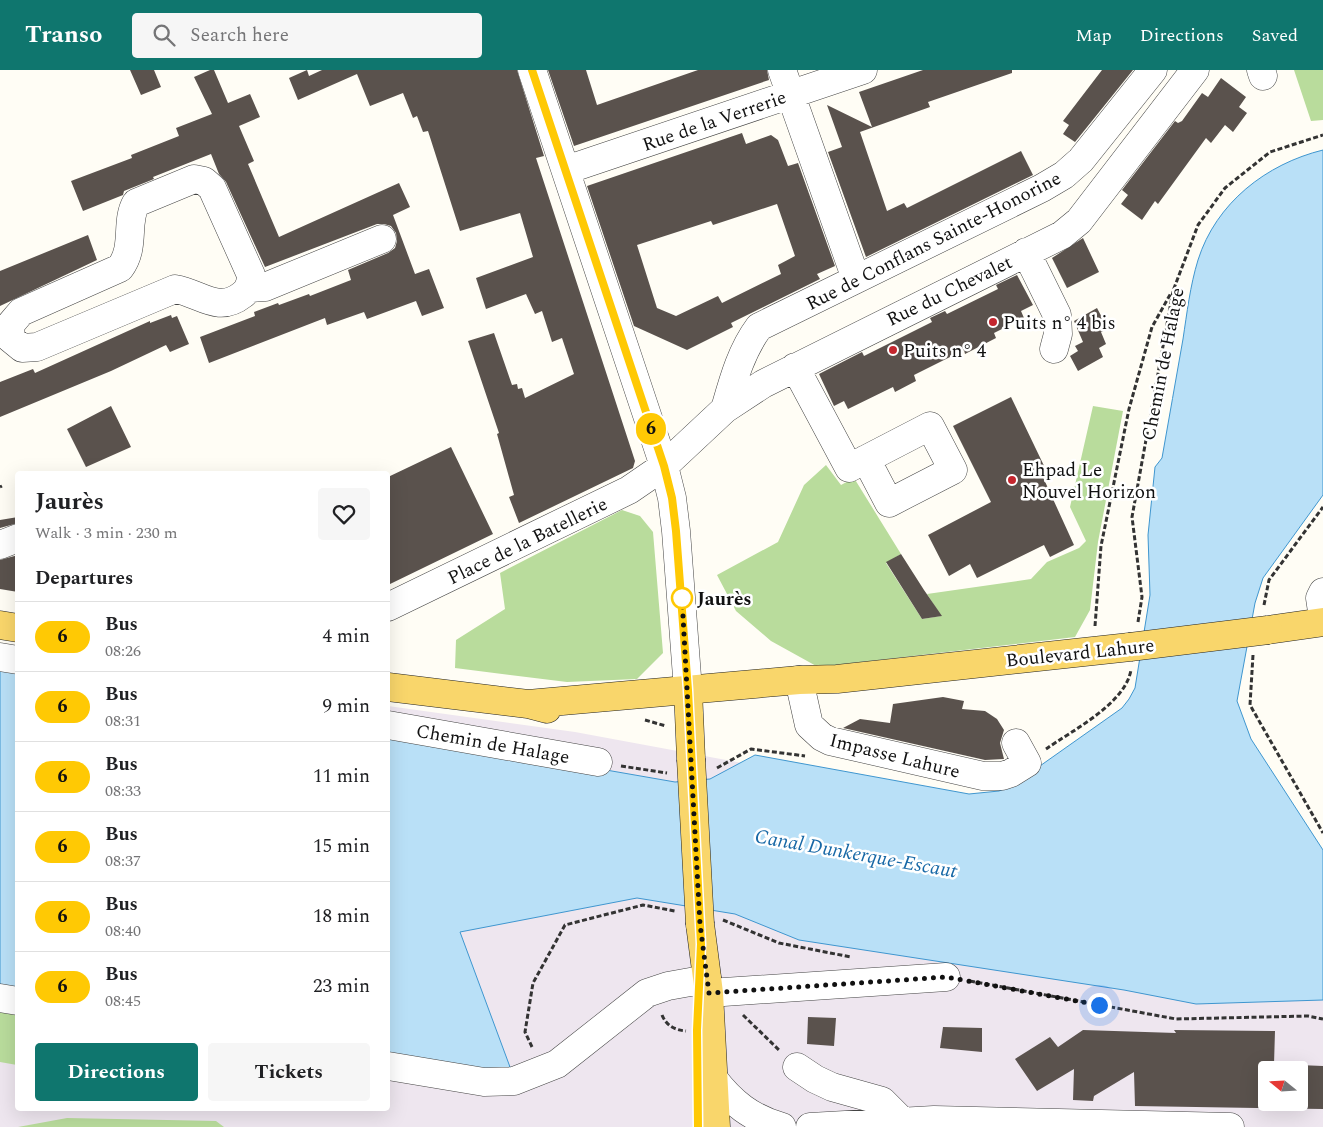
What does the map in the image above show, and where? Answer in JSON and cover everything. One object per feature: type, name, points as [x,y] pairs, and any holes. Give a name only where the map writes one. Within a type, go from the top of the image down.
[{"type":"main road","name":"Boulevard Lahure","points":[[689,699],[778,697],[800,685],[837,679],[1094,651],[1323,622]]},
{"type":"main road","points":[[0,625],[15,628]]},
{"type":"main road","points":[[390,686],[528,704],[563,711],[624,711],[689,699]]},
{"type":"main road","points":[[528,704],[689,699]]},
{"type":"main road","points":[[689,699],[701,934],[712,986],[713,1078],[716,1127]]},
{"type":"main road","points":[[698,1127],[697,1030],[712,986]]},
{"type":"street","points":[[532,70],[664,466],[672,498],[689,699]]},
{"type":"street","name":"Rue de la Verrerie","points":[[566,170],[786,82],[863,70]]},
{"type":"street","name":"Rue de Conflans Sainte-Honorine","points":[[725,409],[750,339],[759,327],[1042,188],[1064,175],[1081,160],[1153,70]]},
{"type":"street","name":"Rue du Chevalet","points":[[664,466],[725,409],[763,384],[1062,235],[1079,221],[1195,70]]},
{"type":"street","points":[[786,82],[856,279]]},
{"type":"street","points":[[249,288],[251,275],[212,188],[204,181],[194,179],[136,203],[132,209],[129,249],[120,268],[21,312],[10,325],[5,341],[22,348],[37,347],[175,289],[219,304],[235,300],[249,288],[265,287],[382,239]]},
{"type":"street","points":[[1026,252],[1057,315],[1058,334],[1054,349]]},
{"type":"street","points":[[795,367],[848,468],[866,459]]},
{"type":"street","name":"Place de la Batellerie","points":[[390,606],[615,497],[664,466]]},
{"type":"street","points":[[0,545],[15,539]]},
{"type":"street","points":[[1323,592],[1320,598],[1323,618]]},
{"type":"street","points":[[0,657],[15,660]]},
{"type":"street","name":"Impasse Lahure","points":[[800,685],[809,725],[822,737],[830,741],[994,777],[1011,773],[1022,753]]},
{"type":"street","name":"Chemin de Halage","points":[[390,725],[598,762]]},
{"type":"street","points":[[390,1066],[484,1082],[514,1081],[557,1064],[632,1003],[657,989],[946,977]]},
{"type":"street","points":[[0,998],[15,1000]]},
{"type":"street","points":[[797,1066],[815,1079],[832,1086],[882,1101],[902,1121]]},
{"type":"street","points":[[713,1078],[741,1109],[762,1120],[782,1127]]},
{"type":"street","points":[[810,1127],[934,1120],[1230,1127]]},
{"type":"street","points":[[952,1127],[980,1122]]},
{"type":"path","name":"Chemin de Halage","points":[[1022,753],[1117,697],[1128,681],[1142,597],[1132,517],[1173,291],[1198,225],[1225,188],[1270,152],[1323,135]]},
{"type":"path","points":[[1094,651],[1094,611],[1101,546],[1129,409],[1152,327],[1173,291]]},
{"type":"path","points":[[1323,507],[1269,580],[1250,705],[1323,833]]},
{"type":"path","points":[[624,711],[669,728]]},
{"type":"path","points":[[946,977],[1176,1019],[1308,1016],[1323,1019]]},
{"type":"path","points":[[712,986],[797,1066]]},
{"type":"path","points":[[657,989],[664,1021],[673,1028],[697,1030]]},
{"type":"shaded area","points":[[0,652],[15,654],[15,1111],[390,1111],[390,706],[575,732],[1239,855],[1323,874],[1323,1127],[0,1127]]},
{"type":"green space","points":[[1294,70],[1323,70],[1323,120],[1311,121]]},
{"type":"green space","points":[[1093,406],[1123,411],[1098,542],[1090,610],[1075,637],[818,667],[771,641],[736,611],[717,575],[778,542],[804,485],[826,465],[841,485],[854,478],[901,554],[886,563],[922,619],[941,616],[927,594],[1031,579],[1047,562],[1079,548],[1086,541],[1070,507]]},
{"type":"green space","points":[[622,510],[640,516],[653,532],[663,653],[637,679],[567,682],[455,668],[456,640],[505,609],[500,573]]},
{"type":"green space","points":[[0,1012],[15,1015],[15,1065],[0,1062]]},
{"type":"green space","points":[[67,1118],[216,1121],[224,1127],[18,1127]]},
{"type":"water","name":"Canal Dunkerque-Escaut","points":[[1323,150],[1323,495],[1263,578],[1255,603],[1237,701],[1251,739],[1323,850],[1323,1000],[1196,1004],[1124,990],[799,940],[735,914],[637,898],[460,932],[510,1067],[493,1072],[390,1054],[390,732],[675,782],[710,779],[755,755],[969,794],[999,791],[1013,785],[1122,708],[1135,688],[1150,595],[1148,535],[1155,467],[1162,458],[1191,290],[1198,260],[1206,239],[1230,204],[1263,176],[1302,156]]},
{"type":"water","points":[[0,665],[15,668],[15,990],[0,987]]},
{"type":"building","points":[[130,70],[154,70],[161,87],[141,95]]},
{"type":"building","points":[[214,70],[228,103],[250,94],[260,117],[239,126],[254,161],[248,164],[279,237],[399,183],[410,207],[393,215],[415,274],[429,269],[444,308],[422,316],[416,301],[367,319],[364,312],[327,325],[325,318],[209,363],[200,337],[255,316],[254,312],[309,294],[310,296],[351,280],[348,270],[388,253],[395,248],[397,241],[396,233],[391,226],[377,224],[265,267],[211,154],[153,177],[154,179],[124,191],[123,195],[83,211],[71,181],[132,158],[131,155],[179,136],[176,128],[212,114],[194,77]]},
{"type":"building","points":[[307,70],[309,76],[322,70],[517,70],[544,156],[536,158],[635,461],[633,468],[519,523],[509,497],[514,495],[497,434],[499,433],[468,341],[494,333],[512,385],[517,384],[518,389],[522,388],[525,398],[574,374],[562,338],[552,342],[542,311],[535,314],[526,294],[486,309],[476,278],[533,257],[520,213],[460,231],[428,131],[423,132],[417,116],[413,118],[403,93],[370,106],[357,74],[298,100],[289,78]]},
{"type":"building","points":[[548,70],[586,70],[597,105],[698,70],[767,70],[769,80],[574,146]]},
{"type":"building","points":[[923,70],[1012,70],[1012,73],[928,102],[930,107],[860,132],[887,211],[904,203],[907,208],[1021,151],[1033,175],[866,257],[828,152],[842,147],[827,105],[872,127],[859,92]]},
{"type":"building","points":[[1102,70],[1133,70],[1075,142],[1063,134],[1069,125],[1063,121]]},
{"type":"building","points":[[1221,78],[1246,97],[1239,107],[1247,113],[1233,132],[1225,125],[1211,143],[1206,138],[1158,204],[1155,201],[1142,220],[1121,204],[1128,195],[1122,190],[1175,121],[1178,123],[1182,121],[1202,93],[1208,97]]},
{"type":"building","points":[[742,133],[746,144],[771,135],[778,140],[788,166],[798,163],[835,266],[817,274],[820,279],[731,323],[733,327],[687,350],[634,326],[587,186]],"holes":[[[777,204],[795,256],[778,265],[781,274],[722,303],[718,296],[676,316],[657,308],[637,245],[711,221],[713,225]]]},
{"type":"building","points":[[88,235],[97,260],[0,306],[0,271]]},
{"type":"building","points":[[1083,238],[1099,272],[1067,288],[1052,258]]},
{"type":"building","points":[[1017,275],[1033,305],[1021,311],[1024,318],[994,333],[996,338],[965,354],[964,350],[914,375],[916,381],[895,392],[893,387],[848,409],[844,401],[834,406],[819,374],[862,352],[864,356],[932,322],[930,318],[945,311],[947,314],[998,289],[996,285]]},
{"type":"building","points":[[1097,308],[1108,329],[1101,332],[1106,344],[1099,348],[1103,357],[1078,371],[1070,356],[1078,351],[1075,346],[1083,342],[1074,321]]},
{"type":"building","points":[[171,315],[172,318],[177,316],[189,344],[170,352],[166,345],[111,371],[0,417],[0,382],[33,369],[35,373],[150,321],[150,323]]},
{"type":"building","name":"Ehpad Le Nouvel Horizon","points":[[1011,397],[1047,472],[1042,475],[1074,545],[1050,557],[1044,545],[977,578],[970,564],[949,576],[928,535],[991,502],[953,426]]},
{"type":"building","points":[[111,406],[131,447],[86,467],[67,429]]},
{"type":"building","points":[[451,447],[493,534],[390,584],[390,476]]},
{"type":"building","points":[[15,518],[15,524],[0,528],[0,520]]},
{"type":"building","points":[[901,554],[942,616],[922,619],[886,562]]},
{"type":"building","points":[[15,556],[15,592],[0,589],[0,560]]},
{"type":"building","points":[[943,697],[964,701],[962,709],[985,711],[997,719],[1004,730],[1000,743],[1004,759],[985,760],[843,728],[860,719],[890,723],[893,704]]},
{"type":"building","points":[[808,1017],[836,1018],[834,1046],[807,1044]]},
{"type":"building","points":[[943,1027],[982,1028],[982,1052],[940,1048]]},
{"type":"building","points":[[1083,1030],[1176,1033],[1174,1030],[1275,1031],[1274,1061],[1258,1061],[1258,1108],[1135,1106],[1134,1072],[1094,1096],[1093,1101],[1073,1100],[1074,1069],[1037,1091],[1015,1059],[1050,1037],[1058,1047]]},
{"type":"building","points":[[1308,1065],[1323,1066],[1323,1109],[1308,1109]]},
{"type":"bus line","name":"6","points":[[532,70],[664,466],[672,498],[688,682],[701,944],[697,1030],[698,1127]]},
{"type":"place","name":"Puits n° 4 bis","points":[[993,322]]},
{"type":"place","name":"Puits n° 4","points":[[893,350]]},
{"type":"place","name":"Ehpad Le Nouvel Horizon","points":[[1012,480]]},
{"type":"place","name":"Jaurès","points":[[682,598]]},
{"type":"route","points":[[682,598],[701,944],[709,993],[946,977],[1099,1005]]}]
